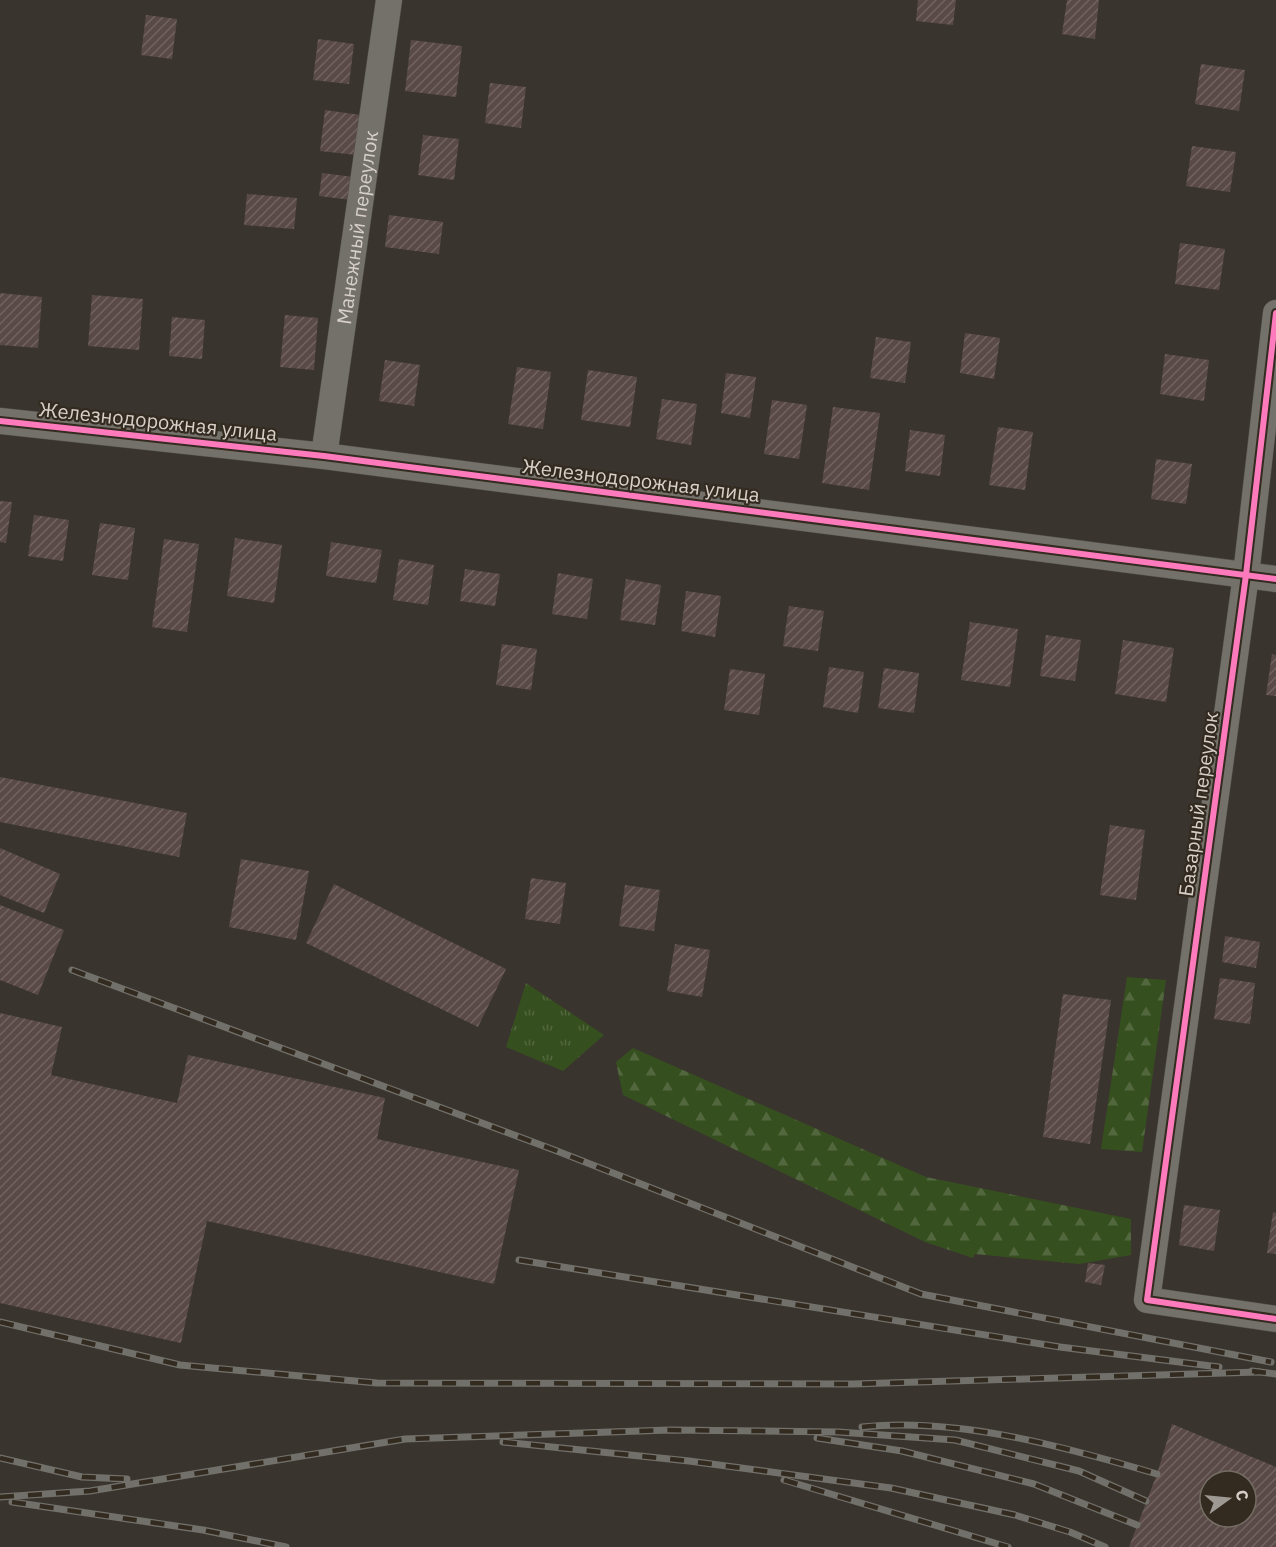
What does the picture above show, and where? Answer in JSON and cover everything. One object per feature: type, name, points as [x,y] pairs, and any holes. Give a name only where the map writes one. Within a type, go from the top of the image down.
[{"type":"street","name":"Манежный переулок","points":[[324,456],[389,0]]},
{"type":"street","name":"Базарный переулок","points":[[1276,313],[1246,575],[1146,1300],[1276,1319]]},
{"type":"street","name":"Железнодорожная улица","points":[[0,421],[324,456],[1276,579]]},
{"type":"green space","points":[[1127,977],[1166,980],[1142,1152],[1101,1149]]},
{"type":"green space","points":[[526,983],[604,1035],[563,1071],[506,1047]]},
{"type":"green space","points":[[633,1048],[926,1177],[1131,1219],[1131,1255],[1079,1264],[975,1254],[973,1258],[925,1242],[623,1095],[616,1062]]},
{"type":"building","points":[[918,0],[956,0],[953,25],[916,21]]},
{"type":"building","points":[[1067,0],[1099,0],[1095,39],[1062,34]]},
{"type":"building","points":[[146,15],[177,19],[172,59],[141,55]]},
{"type":"building","points":[[318,39],[354,44],[349,84],[313,80]]},
{"type":"building","points":[[411,40],[462,46],[456,97],[405,91]]},
{"type":"building","points":[[1201,64],[1245,70],[1239,111],[1195,104]]},
{"type":"building","points":[[490,83],[526,87],[521,128],[485,123]]},
{"type":"building","points":[[325,110],[361,115],[356,155],[320,151]]},
{"type":"building","points":[[423,135],[459,139],[454,180],[418,175]]},
{"type":"building","points":[[1192,146],[1236,152],[1230,192],[1186,186]]},
{"type":"building","points":[[322,173],[354,177],[351,200],[319,196]]},
{"type":"building","points":[[247,194],[297,198],[294,229],[244,225]]},
{"type":"building","points":[[389,215],[443,222],[439,254],[385,247]]},
{"type":"building","points":[[1180,243],[1225,249],[1219,290],[1175,284]]},
{"type":"building","points":[[0,293],[42,297],[38,348],[0,345]]},
{"type":"building","points":[[92,295],[143,299],[139,350],[88,346]]},
{"type":"building","points":[[285,315],[318,318],[314,370],[280,367]]},
{"type":"building","points":[[172,317],[205,320],[202,359],[169,356]]},
{"type":"building","points":[[965,333],[1000,338],[994,379],[960,373]]},
{"type":"building","points":[[876,337],[911,342],[905,383],[870,378]]},
{"type":"building","points":[[1165,354],[1209,360],[1204,401],[1160,394]]},
{"type":"building","points":[[385,360],[420,365],[414,406],[379,401]]},
{"type":"building","points":[[517,367],[551,372],[543,429],[508,424]]},
{"type":"building","points":[[588,370],[637,377],[630,427],[581,420]]},
{"type":"building","points":[[726,373],[756,377],[750,418],[721,413]]},
{"type":"building","points":[[662,399],[697,404],[691,445],[656,439]]},
{"type":"building","points":[[772,400],[807,405],[799,459],[764,454]]},
{"type":"building","points":[[833,407],[880,413],[869,490],[822,483]]},
{"type":"building","points":[[998,427],[1033,432],[1025,490],[989,485]]},
{"type":"building","points":[[910,430],[945,435],[940,476],[905,471]]},
{"type":"building","points":[[1156,459],[1192,464],[1186,504],[1151,499]]},
{"type":"building","points":[[0,501],[12,502],[6,543],[0,542]]},
{"type":"building","points":[[34,515],[69,520],[63,561],[28,556]]},
{"type":"building","points":[[100,523],[135,528],[128,580],[92,575]]},
{"type":"building","points":[[235,538],[282,545],[274,603],[227,596]]},
{"type":"building","points":[[164,539],[199,544],[187,632],[152,627]]},
{"type":"building","points":[[331,542],[382,550],[376,583],[326,576]]},
{"type":"building","points":[[399,559],[434,565],[428,605],[393,600]]},
{"type":"building","points":[[465,569],[500,574],[495,606],[460,601]]},
{"type":"building","points":[[558,573],[593,579],[587,619],[552,614]]},
{"type":"building","points":[[626,579],[661,585],[655,625],[620,620]]},
{"type":"building","points":[[686,591],[721,596],[715,637],[681,631]]},
{"type":"building","points":[[789,606],[824,611],[818,651],[783,646]]},
{"type":"building","points":[[970,622],[1018,629],[1010,687],[961,680]]},
{"type":"building","points":[[1046,635],[1081,640],[1075,681],[1040,676]]},
{"type":"building","points":[[1123,640],[1174,648],[1166,702],[1115,694]]},
{"type":"building","points":[[502,644],[537,649],[531,690],[496,685]]},
{"type":"building","points":[[1272,654],[1276,655],[1276,696],[1266,695]]},
{"type":"building","points":[[829,667],[864,672],[858,713],[823,707]]},
{"type":"building","points":[[884,668],[919,673],[914,713],[878,708]]},
{"type":"building","points":[[730,669],[765,674],[759,715],[724,710]]},
{"type":"building","points":[[0,777],[187,813],[179,857],[0,822]]},
{"type":"building","points":[[1110,825],[1145,830],[1136,900],[1100,895]]},
{"type":"building","points":[[0,848],[60,874],[44,913],[0,895]]},
{"type":"building","points":[[241,859],[309,871],[296,940],[229,927]]},
{"type":"building","points":[[531,878],[566,883],[560,924],[525,919]]},
{"type":"building","points":[[334,884],[506,969],[478,1027],[306,943]]},
{"type":"building","points":[[625,885],[660,890],[654,931],[619,926]]},
{"type":"building","points":[[0,905],[64,930],[38,995],[0,980]]},
{"type":"building","points":[[1225,936],[1260,942],[1256,968],[1222,962]]},
{"type":"building","points":[[675,944],[710,950],[702,997],[667,991]]},
{"type":"building","points":[[1220,978],[1255,983],[1250,1024],[1214,1019]]},
{"type":"building","points":[[1063,994],[1111,1000],[1090,1144],[1043,1137]]},
{"type":"building","points":[[0,1013],[62,1027],[51,1075],[177,1103],[188,1055],[385,1098],[377,1139],[519,1170],[494,1284],[207,1221],[181,1343],[0,1303]]},
{"type":"building","points":[[1184,1205],[1220,1210],[1214,1251],[1179,1245]]},
{"type":"building","points":[[1273,1212],[1276,1213],[1276,1254],[1267,1253]]},
{"type":"building","points":[[1088,1263],[1105,1265],[1101,1285],[1085,1282]]},
{"type":"building","points":[[1172,1424],[1276,1467],[1276,1547],[1129,1547],[1157,1474]]},
{"type":"railway","points":[[72,970],[557,1151],[921,1294],[1271,1362]]},
{"type":"railway","points":[[519,1260],[1060,1347],[1219,1367]]},
{"type":"railway","points":[[0,1322],[180,1365],[377,1383],[853,1384],[1259,1372]]},
{"type":"railway","points":[[1252,1371],[1276,1374]]},
{"type":"railway","points":[[862,1427],[899,1425],[974,1430],[1049,1445],[1157,1474]]},
{"type":"railway","points":[[0,1497],[90,1491],[405,1439],[669,1430],[838,1432],[955,1440],[1079,1471],[1146,1501]]},
{"type":"railway","points":[[817,1438],[902,1451],[1034,1484],[1137,1525]]},
{"type":"railway","points":[[503,1442],[689,1461],[891,1488],[1015,1515],[1070,1532],[1105,1547]]},
{"type":"railway","points":[[0,1458],[82,1477],[127,1479]]},
{"type":"railway","points":[[784,1480],[1008,1547]]},
{"type":"railway","points":[[12,1502],[203,1530],[286,1547]]},
{"type":"cycle path","points":[[1276,313],[1246,575],[1147,1300],[1276,1319]]},
{"type":"cycle path","points":[[0,421],[324,456],[1276,579]]}]
